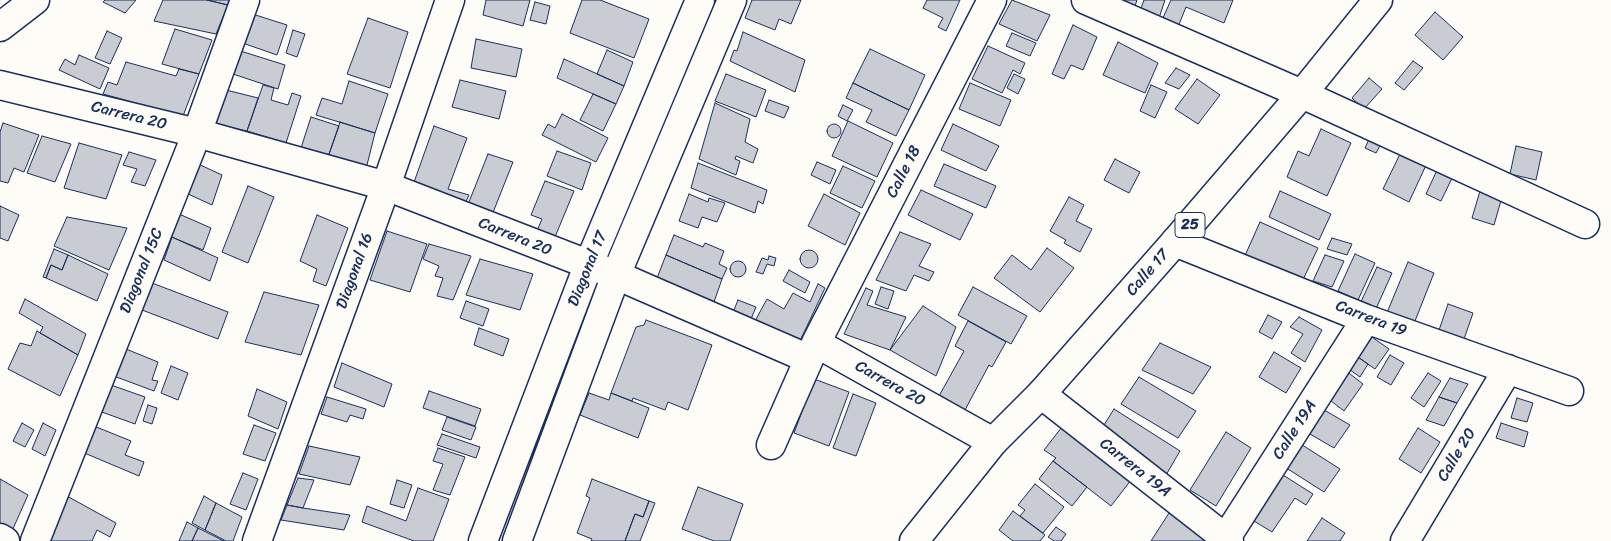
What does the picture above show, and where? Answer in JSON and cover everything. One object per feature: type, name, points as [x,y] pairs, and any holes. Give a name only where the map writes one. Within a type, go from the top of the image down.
[{"type":"main road","points":[[0,27],[35,0]]},
{"type":"main road","name":"Diagonal 15C","points":[[35,541],[197,133],[245,0]]},
{"type":"main road","name":"Diagonal 16","points":[[257,541],[386,186],[450,0]]},
{"type":"main road","name":"Diagonal 17","points":[[483,541],[588,266],[700,0]]},
{"type":"main road","name":"Diagonal 17","points":[[517,541],[616,275],[732,0]]},
{"type":"main road","name":"Calle 18","points":[[771,445],[812,351],[992,0]]},
{"type":"main road","points":[[1086,0],[1302,94],[1585,224]]},
{"type":"main road","name":"Calle 17","points":[[914,541],[993,442],[1042,394],[1175,242],[1302,94],[1378,0]]},
{"type":"main road","name":"Carrera 20","points":[[0,85],[197,133],[386,186],[588,266],[616,275],[812,351],[993,442]]},
{"type":"main road","name":"Carrera 19","points":[[1175,242],[1366,319],[1569,391]]},
{"type":"main road","name":"Calle 19A","points":[[1226,540],[1366,319]]},
{"type":"main road","name":"Calle 20","points":[[1405,541],[1508,369]]},
{"type":"main road","name":"Carrera 19A","points":[[1042,394],[1226,540]]},
{"type":"main road","points":[[0,538],[5,541]]},
{"type":"building","points":[[105,0],[136,0],[125,13],[103,2]]},
{"type":"building","points":[[163,0],[207,0],[228,5],[216,34],[154,21]]},
{"type":"building","points":[[207,0],[230,0],[228,5]]},
{"type":"building","points":[[486,0],[530,0],[523,26],[483,15]]},
{"type":"building","points":[[582,0],[600,0],[649,19],[634,58],[570,33]]},
{"type":"building","points":[[752,0],[801,0],[791,24],[779,19],[775,30],[745,18]]},
{"type":"building","points":[[927,0],[960,0],[946,31],[938,27],[943,18],[923,8]]},
{"type":"building","points":[[1012,0],[1050,15],[1037,41],[999,24]]},
{"type":"building","points":[[1108,0],[1137,0],[1134,9]]},
{"type":"building","points":[[1144,0],[1165,0],[1159,18],[1140,11]]},
{"type":"building","points":[[1171,0],[1233,0],[1224,23],[1186,7],[1178,27],[1162,20]]},
{"type":"building","points":[[535,2],[550,6],[546,24],[530,20]]},
{"type":"building","points":[[243,11],[287,25],[277,55],[234,40]]},
{"type":"building","points":[[1435,12],[1463,37],[1443,60],[1415,35]]},
{"type":"building","points":[[368,18],[408,32],[390,88],[347,74]]},
{"type":"building","points":[[1073,25],[1097,37],[1083,70],[1071,65],[1064,79],[1052,74]]},
{"type":"building","points":[[175,29],[212,40],[199,74],[162,64]]},
{"type":"building","points":[[293,30],[305,34],[297,57],[286,53]]},
{"type":"building","points":[[107,31],[122,38],[110,64],[95,58]]},
{"type":"building","points":[[743,32],[805,60],[795,92],[730,61],[734,50],[737,51]]},
{"type":"building","points":[[1012,33],[1036,43],[1030,56],[1006,46]]},
{"type":"building","points":[[476,39],[522,49],[516,77],[471,68]]},
{"type":"building","points":[[1118,42],[1158,63],[1145,93],[1103,75]]},
{"type":"building","points":[[988,46],[1025,63],[1020,74],[1013,70],[1002,93],[972,79]]},
{"type":"building","points":[[231,48],[285,65],[278,89],[224,71]]},
{"type":"building","points":[[870,49],[925,75],[909,110],[853,83]]},
{"type":"building","points":[[607,50],[633,62],[624,86],[597,74]]},
{"type":"building","points":[[79,55],[109,68],[100,89],[59,70],[65,59],[75,65]]},
{"type":"building","points":[[564,59],[624,86],[616,104],[557,78]]},
{"type":"building","points":[[1413,61],[1423,68],[1404,90],[1395,83]]},
{"type":"building","points":[[126,62],[176,76],[179,69],[199,74],[183,116],[103,94],[108,82],[117,85]]},
{"type":"building","points":[[1176,68],[1190,75],[1179,89],[1165,83]]},
{"type":"building","points":[[726,74],[766,90],[756,117],[715,101]]},
{"type":"building","points":[[1014,74],[1025,79],[1018,94],[1007,88]]},
{"type":"building","points":[[1369,78],[1382,89],[1364,109],[1352,98]]},
{"type":"building","points":[[1197,79],[1220,95],[1198,124],[1175,109]]},
{"type":"building","points":[[460,80],[506,91],[499,119],[452,107]]},
{"type":"building","points":[[349,81],[388,94],[375,133],[316,115],[322,98],[342,104]]},
{"type":"building","points":[[853,83],[909,110],[896,136],[866,122],[872,110],[846,98]]},
{"type":"building","points":[[970,83],[1011,100],[1000,126],[959,109]]},
{"type":"building","points":[[263,85],[274,88],[271,100],[288,105],[292,93],[301,96],[286,143],[247,131]]},
{"type":"building","points":[[1151,85],[1167,92],[1155,118],[1140,111]]},
{"type":"building","points":[[218,88],[258,98],[247,131],[206,122]]},
{"type":"building","points":[[593,94],[616,104],[603,131],[580,120]]},
{"type":"building","points":[[769,100],[789,107],[784,118],[765,111]]},
{"type":"building","points":[[715,103],[750,119],[745,142],[758,149],[753,163],[736,156],[735,159],[740,161],[736,175],[699,159]]},
{"type":"building","points":[[843,105],[853,110],[847,121],[838,116]]},
{"type":"building","points":[[562,114],[608,138],[596,162],[542,135],[548,124],[555,128]]},
{"type":"building","points":[[311,117],[339,126],[328,157],[301,148]]},
{"type":"building","points":[[848,121],[893,143],[877,177],[832,156]]},
{"type":"building","points":[[340,122],[375,133],[366,169],[328,157]]},
{"type":"building","points":[[3,123],[39,135],[24,172],[14,168],[8,183],[0,181],[0,132]]},
{"type":"building","points":[[831,124],[837,124],[841,131],[837,138],[831,138],[827,134],[827,128]]},
{"type":"building","points":[[953,124],[999,146],[986,171],[941,150]]},
{"type":"building","points":[[434,126],[467,138],[448,189],[469,195],[464,206],[413,185]]},
{"type":"building","points":[[1321,129],[1351,143],[1327,196],[1287,177],[1298,151],[1309,156]]},
{"type":"building","points":[[42,136],[71,144],[55,182],[27,173]]},
{"type":"building","points":[[1370,137],[1382,142],[1376,153],[1365,148]]},
{"type":"building","points":[[79,143],[122,155],[106,199],[64,188]]},
{"type":"building","points":[[1516,146],[1542,152],[1536,180],[1510,174]]},
{"type":"building","points":[[557,151],[591,163],[582,190],[547,176]]},
{"type":"building","points":[[129,152],[156,160],[145,186],[131,182],[137,169],[123,165]]},
{"type":"building","points":[[1401,152],[1427,163],[1409,202],[1383,189]]},
{"type":"building","points":[[488,154],[513,162],[492,215],[467,207]]},
{"type":"building","points":[[1115,159],[1140,172],[1129,193],[1104,180]]},
{"type":"building","points":[[817,162],[836,170],[830,184],[811,175]]},
{"type":"building","points":[[196,163],[222,175],[212,205],[186,193]]},
{"type":"building","points":[[698,163],[767,190],[763,204],[758,201],[755,213],[691,188]]},
{"type":"building","points":[[944,164],[996,186],[986,208],[934,186]]},
{"type":"building","points":[[843,166],[875,181],[862,208],[830,193]]},
{"type":"building","points":[[1438,168],[1453,176],[1441,201],[1426,194]]},
{"type":"building","points":[[545,181],[574,191],[555,237],[537,231],[542,219],[531,215]]},
{"type":"building","points":[[248,186],[274,197],[248,263],[222,252]]},
{"type":"building","points":[[921,190],[973,214],[960,240],[908,215]]},
{"type":"building","points":[[1280,191],[1331,214],[1319,240],[1269,217]]},
{"type":"building","points":[[1480,191],[1502,197],[1494,225],[1472,218]]},
{"type":"building","points":[[689,194],[708,202],[709,198],[725,203],[717,222],[702,217],[698,228],[679,221]]},
{"type":"building","points":[[824,194],[860,213],[845,245],[808,226]]},
{"type":"building","points":[[1069,197],[1084,205],[1076,221],[1092,229],[1080,252],[1064,243],[1066,240],[1050,231]]},
{"type":"building","points":[[0,206],[19,215],[8,241],[0,238]]},
{"type":"building","points":[[179,214],[211,228],[203,250],[169,236]]},
{"type":"building","points":[[317,215],[348,228],[326,286],[313,281],[317,269],[300,261]]},
{"type":"building","points":[[67,217],[127,228],[109,270],[54,246]]},
{"type":"building","points":[[1260,222],[1318,248],[1300,286],[1243,260]]},
{"type":"building","points":[[387,231],[427,244],[410,292],[370,280]]},
{"type":"building","points":[[900,232],[931,244],[919,266],[934,272],[929,281],[914,275],[906,291],[876,280]]},
{"type":"building","points":[[674,235],[703,247],[705,243],[724,251],[719,264],[727,268],[722,279],[666,255]]},
{"type":"building","points":[[172,237],[218,258],[210,281],[164,260]]},
{"type":"building","points":[[1332,238],[1352,244],[1347,255],[1327,249]]},
{"type":"building","points":[[429,244],[471,256],[453,300],[437,296],[443,278],[435,276],[439,266],[423,259]]},
{"type":"building","points":[[1047,248],[1074,268],[1040,312],[994,278],[1012,255],[1031,270]]},
{"type":"building","points":[[54,249],[68,255],[62,270],[51,265],[46,278],[43,277]]},
{"type":"building","points":[[809,250],[815,253],[818,259],[815,265],[809,268],[803,265],[800,259],[803,253]]},
{"type":"building","points":[[1355,254],[1375,263],[1358,300],[1338,291]]},
{"type":"building","points":[[68,255],[108,274],[97,301],[46,278],[51,265],[62,270]]},
{"type":"building","points":[[666,255],[722,279],[714,302],[657,278]]},
{"type":"building","points":[[1325,255],[1344,261],[1332,287],[1313,281]]},
{"type":"building","points":[[769,256],[776,258],[774,266],[767,264],[763,274],[756,272],[762,258],[768,260]]},
{"type":"building","points":[[480,259],[533,274],[520,310],[466,295]]},
{"type":"building","points":[[738,261],[744,263],[746,269],[744,275],[738,277],[732,275],[730,269],[732,263]]},
{"type":"building","points":[[1408,262],[1434,273],[1413,326],[1386,315]]},
{"type":"building","points":[[1377,267],[1392,273],[1375,311],[1360,304]]},
{"type":"building","points":[[789,270],[810,282],[805,293],[783,281]]},
{"type":"building","points":[[152,283],[228,312],[218,339],[142,310]]},
{"type":"building","points":[[818,284],[825,288],[798,345],[755,321],[767,299],[784,309],[793,293],[810,302]]},
{"type":"building","points":[[881,287],[894,291],[888,309],[875,304]]},
{"type":"building","points":[[973,287],[1027,316],[1011,344],[958,315]]},
{"type":"building","points":[[866,288],[873,291],[867,305],[906,317],[890,350],[844,334]]},
{"type":"building","points":[[264,292],[319,305],[301,355],[245,342]]},
{"type":"building","points":[[25,299],[86,334],[78,355],[40,333],[43,327],[19,313]]},
{"type":"building","points":[[738,300],[756,307],[751,319],[734,310]]},
{"type":"building","points":[[466,301],[489,309],[483,326],[460,318]]},
{"type":"building","points":[[1448,304],[1473,313],[1463,342],[1438,333]]},
{"type":"building","points":[[923,306],[956,327],[936,376],[890,350]]},
{"type":"building","points":[[1268,315],[1282,322],[1272,339],[1259,332]]},
{"type":"building","points":[[1299,317],[1322,330],[1305,362],[1291,353],[1303,334],[1290,327]]},
{"type":"building","points":[[646,320],[712,345],[688,410],[668,402],[665,410],[633,398],[632,401],[611,393],[636,327],[644,325]]},
{"type":"building","points":[[968,321],[1006,342],[992,367],[989,365],[965,410],[939,396],[964,351],[955,346]]},
{"type":"building","points":[[479,328],[509,339],[503,356],[474,345]]},
{"type":"building","points":[[37,331],[78,355],[60,396],[8,369],[20,343],[31,346]]},
{"type":"building","points":[[1369,335],[1389,349],[1375,369],[1355,355]]},
{"type":"building","points":[[1160,343],[1211,367],[1193,394],[1142,370]]},
{"type":"building","points":[[121,347],[158,362],[152,380],[158,381],[154,391],[111,375]]},
{"type":"building","points":[[1274,352],[1301,368],[1286,393],[1259,377]]},
{"type":"building","points":[[1355,355],[1368,364],[1360,377],[1346,367]]},
{"type":"building","points":[[1390,355],[1404,363],[1391,385],[1377,377]]},
{"type":"building","points":[[342,363],[392,384],[384,407],[334,387]]},
{"type":"building","points":[[171,366],[188,373],[178,400],[161,393]]},
{"type":"building","points":[[1345,370],[1363,384],[1344,411],[1326,397]]},
{"type":"building","points":[[1428,373],[1441,381],[1424,407],[1411,398]]},
{"type":"building","points":[[1139,377],[1196,411],[1178,438],[1121,404]]},
{"type":"building","points":[[1450,378],[1468,384],[1457,403],[1439,397]]},
{"type":"building","points":[[814,379],[849,392],[829,446],[794,433]]},
{"type":"building","points":[[108,384],[145,397],[135,424],[99,411]]},
{"type":"building","points":[[257,389],[287,402],[278,429],[248,416]]},
{"type":"building","points":[[429,391],[481,409],[475,426],[423,408]]},
{"type":"building","points":[[589,393],[609,400],[611,393],[649,408],[638,438],[580,415]]},
{"type":"building","points":[[853,394],[876,403],[856,456],[833,448]]},
{"type":"building","points":[[327,397],[366,409],[363,419],[350,415],[347,422],[321,414]]},
{"type":"building","points":[[1439,397],[1457,403],[1444,426],[1426,420]]},
{"type":"building","points":[[1517,398],[1533,403],[1527,422],[1511,418]]},
{"type":"building","points":[[148,405],[157,408],[152,424],[143,421]]},
{"type":"building","points":[[1319,407],[1350,425],[1334,448],[1303,430]]},
{"type":"building","points":[[1114,409],[1180,451],[1166,475],[1099,433]]},
{"type":"building","points":[[447,417],[476,427],[471,440],[442,430]]},
{"type":"building","points":[[22,423],[34,430],[25,447],[13,441]]},
{"type":"building","points":[[43,423],[56,430],[45,456],[32,449]]},
{"type":"building","points":[[1501,423],[1528,432],[1524,447],[1496,438]]},
{"type":"building","points":[[254,425],[276,433],[265,461],[243,454]]},
{"type":"building","points":[[94,426],[131,441],[125,455],[144,462],[139,476],[82,452]]},
{"type":"building","points":[[1062,427],[1131,480],[1111,506],[1053,461],[1056,458],[1044,450]]},
{"type":"building","points":[[1418,428],[1440,442],[1421,473],[1399,459]]},
{"type":"building","points":[[1226,432],[1251,448],[1216,506],[1190,490]]},
{"type":"building","points":[[442,434],[480,447],[476,458],[437,445]]},
{"type":"building","points":[[1296,441],[1340,469],[1324,492],[1280,464]]},
{"type":"building","points":[[309,446],[360,457],[350,485],[299,474]]},
{"type":"building","points":[[438,448],[465,457],[450,495],[433,490],[443,464],[433,461]]},
{"type":"building","points":[[1053,461],[1087,487],[1072,506],[1039,479]]},
{"type":"building","points":[[1275,470],[1313,494],[1306,505],[1295,498],[1272,532],[1244,515]]},
{"type":"building","points":[[243,473],[258,479],[246,510],[230,504]]},
{"type":"building","points":[[298,478],[314,480],[303,508],[287,505]]},
{"type":"building","points":[[0,479],[28,495],[8,540],[0,535]]},
{"type":"building","points":[[592,479],[649,501],[643,517],[635,514],[625,541],[591,541],[592,539],[577,533],[590,498],[586,496]]},
{"type":"building","points":[[397,480],[412,485],[404,508],[390,504]]},
{"type":"building","points":[[1035,484],[1064,507],[1043,533],[1020,516],[1025,510],[1018,505]]},
{"type":"building","points":[[698,487],[743,504],[730,541],[714,541],[682,529]]},
{"type":"building","points":[[418,488],[449,499],[433,541],[414,541],[362,522],[367,506],[406,521]]},
{"type":"building","points":[[65,495],[116,523],[110,537],[97,530],[92,541],[46,541]]},
{"type":"building","points":[[204,496],[216,503],[205,530],[192,523]]},
{"type":"building","points":[[649,501],[655,503],[640,541],[625,541],[635,514],[643,517]]},
{"type":"building","points":[[216,503],[242,517],[233,541],[226,541],[205,530]]},
{"type":"building","points":[[287,505],[350,515],[344,530],[281,520]]},
{"type":"building","points":[[1013,511],[1045,535],[1040,541],[1013,541],[999,530]]},
{"type":"building","points":[[1169,513],[1206,538],[1204,541],[1151,541]]},
{"type":"building","points":[[1322,518],[1345,533],[1340,541],[1307,541]]},
{"type":"building","points":[[187,522],[198,528],[192,541],[179,541]]},
{"type":"building","points":[[1056,527],[1066,534],[1061,541],[1054,541],[1048,537]]},
{"type":"building","points":[[198,528],[224,541],[192,541]]}]
